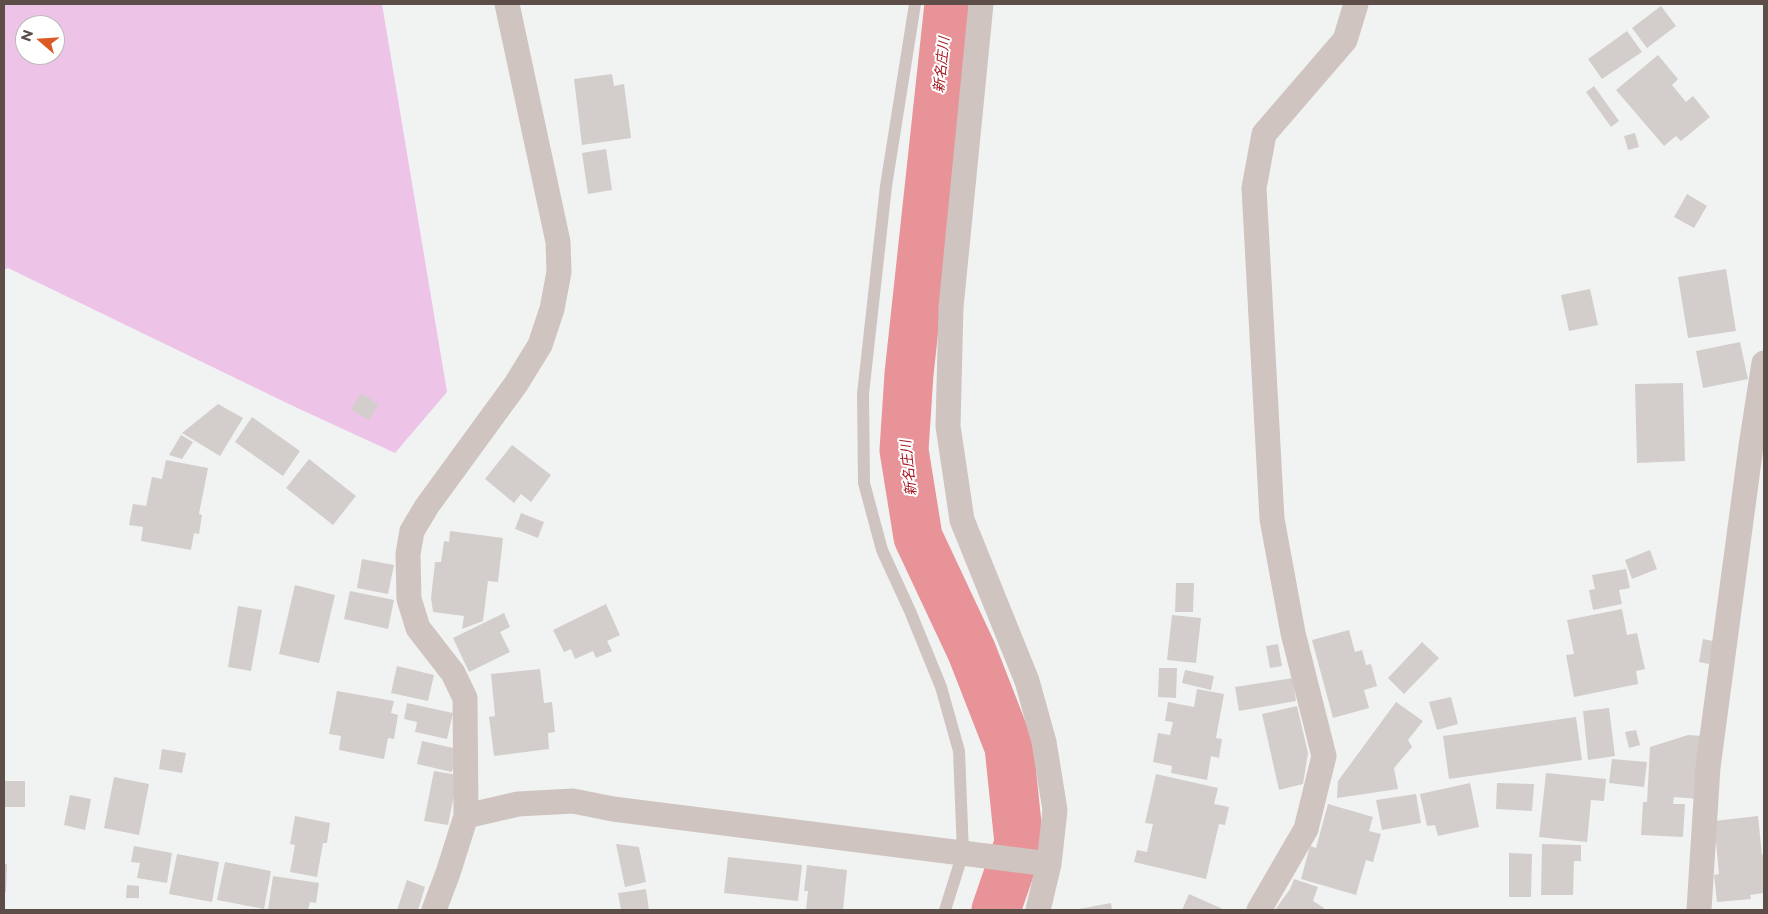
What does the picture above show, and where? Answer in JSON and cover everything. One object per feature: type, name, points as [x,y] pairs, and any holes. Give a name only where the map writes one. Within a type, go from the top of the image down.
[{"type":"street","points":[[434,910],[466,816],[465,698],[453,673],[418,628],[409,599],[408,554],[412,531],[426,506],[516,384],[540,345],[552,309],[559,272],[558,242],[507,4]]},
{"type":"street","points":[[982,4],[951,307],[948,426],[962,520],[1027,681],[1044,742],[1055,810],[1038,910]]},
{"type":"street","points":[[1260,910],[1306,829],[1324,756],[1293,633],[1272,519],[1254,188],[1264,134],[1345,40],[1356,4]]},
{"type":"street","points":[[1699,910],[1708,767],[1764,362]]},
{"type":"street","points":[[466,816],[518,804],[573,801],[613,809],[1045,863]]},
{"type":"lane","points":[[915,4],[886,186],[863,394],[864,483],[882,550],[910,611],[940,687],[959,751],[964,854],[944,910]]},
{"type":"shaded area","points":[[4,4],[382,4],[447,392],[395,453],[293,406],[8,268],[4,270]]},
{"type":"building","points":[[1661,6],[1676,26],[1647,48],[1632,28]]},
{"type":"building","points":[[1627,31],[1642,52],[1602,79],[1588,59]]},
{"type":"building","points":[[1658,55],[1678,79],[1672,85],[1686,102],[1693,96],[1710,117],[1681,141],[1676,136],[1664,146],[1616,90]]},
{"type":"building","points":[[612,74],[614,86],[624,84],[631,138],[582,145],[574,79]]},
{"type":"building","points":[[1594,86],[1619,121],[1611,127],[1586,92]]},
{"type":"building","points":[[1635,133],[1639,147],[1628,150],[1624,136]]},
{"type":"building","points":[[606,149],[612,190],[588,194],[582,153]]},
{"type":"building","points":[[1687,194],[1707,206],[1694,228],[1674,217]]},
{"type":"building","points":[[1726,269],[1736,331],[1688,338],[1678,277]]},
{"type":"building","points":[[1590,289],[1598,325],[1569,331],[1561,295]]},
{"type":"building","points":[[1740,342],[1748,379],[1703,388],[1696,351]]},
{"type":"building","points":[[1683,383],[1685,461],[1637,463],[1635,384]]},
{"type":"building","points":[[361,393],[378,404],[369,420],[351,410]]},
{"type":"building","points":[[218,404],[243,418],[220,456],[182,433]]},
{"type":"building","points":[[252,417],[300,451],[283,476],[235,442]]},
{"type":"building","points":[[181,435],[193,442],[182,459],[169,455]]},
{"type":"building","points":[[512,445],[551,475],[531,502],[521,494],[514,503],[485,479]]},
{"type":"building","points":[[309,459],[356,496],[333,525],[286,488]]},
{"type":"building","points":[[166,460],[208,468],[199,514],[202,515],[199,534],[194,533],[191,550],[141,541],[143,527],[129,525],[133,504],[146,506],[152,477],[162,479]]},
{"type":"building","points":[[521,513],[544,522],[538,538],[515,529]]},
{"type":"building","points":[[450,531],[503,538],[498,582],[488,581],[483,621],[462,629],[464,616],[433,612],[431,598],[435,562],[441,562],[444,541],[449,542]]},
{"type":"building","points":[[1650,550],[1657,569],[1632,579],[1625,560]]},
{"type":"building","points":[[362,559],[394,565],[388,594],[357,588]]},
{"type":"building","points":[[1626,569],[1630,588],[1619,590],[1622,604],[1593,610],[1589,590],[1595,589],[1592,575]]},
{"type":"building","points":[[1176,583],[1194,583],[1193,612],[1175,612]]},
{"type":"building","points":[[295,585],[335,595],[319,663],[279,654]]},
{"type":"building","points":[[350,591],[394,600],[388,629],[344,619]]},
{"type":"building","points":[[606,604],[620,635],[607,641],[612,651],[596,658],[593,651],[575,659],[571,649],[564,652],[553,630]]},
{"type":"building","points":[[238,606],[262,610],[251,671],[228,667]]},
{"type":"building","points":[[1622,609],[1627,635],[1637,633],[1645,669],[1636,671],[1638,684],[1574,697],[1566,655],[1574,654],[1567,620]]},
{"type":"building","points":[[504,613],[510,627],[500,632],[510,652],[469,672],[453,638]]},
{"type":"building","points":[[1172,615],[1201,618],[1196,663],[1167,660]]},
{"type":"building","points":[[1349,630],[1355,652],[1362,650],[1366,665],[1371,664],[1377,686],[1364,690],[1369,708],[1333,718],[1312,640]]},
{"type":"building","points":[[1703,639],[1713,641],[1709,664],[1699,662]]},
{"type":"building","points":[[1422,642],[1439,658],[1404,694],[1388,678]]},
{"type":"building","points":[[1278,644],[1282,666],[1270,668],[1266,646]]},
{"type":"building","points":[[397,666],[434,675],[428,701],[391,693]]},
{"type":"building","points":[[1159,668],[1177,668],[1176,698],[1158,697]]},
{"type":"building","points":[[540,669],[544,703],[552,702],[555,732],[548,733],[549,749],[494,756],[489,717],[495,716],[491,674]]},
{"type":"building","points":[[1185,670],[1214,676],[1211,690],[1182,683]]},
{"type":"building","points":[[1293,678],[1296,701],[1239,711],[1235,687]]},
{"type":"building","points":[[1197,689],[1224,694],[1216,738],[1222,739],[1219,758],[1211,756],[1207,780],[1171,773],[1172,766],[1153,762],[1158,733],[1170,735],[1173,722],[1165,721],[1168,702],[1194,707]]},
{"type":"building","points":[[337,691],[394,701],[391,713],[398,715],[394,739],[388,738],[384,759],[339,750],[341,736],[329,734]]},
{"type":"building","points":[[1451,697],[1458,724],[1437,730],[1429,702]]},
{"type":"building","points":[[1396,702],[1423,721],[1408,740],[1412,747],[1394,768],[1398,789],[1337,798],[1338,781]]},
{"type":"building","points":[[407,703],[453,713],[447,739],[415,732],[417,722],[404,719]]},
{"type":"building","points":[[1297,706],[1308,753],[1303,784],[1279,790],[1262,714]]},
{"type":"building","points":[[1609,708],[1615,756],[1588,760],[1583,711]]},
{"type":"building","points":[[1576,717],[1582,760],[1449,779],[1443,736]]},
{"type":"building","points":[[1636,730],[1640,745],[1629,748],[1625,732]]},
{"type":"building","points":[[1688,735],[1703,736],[1700,799],[1674,797],[1673,804],[1685,804],[1683,837],[1641,835],[1643,802],[1647,802],[1650,747]]},
{"type":"building","points":[[422,741],[458,749],[452,772],[417,764]]},
{"type":"building","points":[[162,749],[186,753],[182,773],[159,769]]},
{"type":"building","points":[[1612,759],[1647,762],[1644,787],[1609,783]]},
{"type":"building","points":[[434,771],[458,775],[448,825],[424,821]]},
{"type":"building","points":[[1546,773],[1606,779],[1604,801],[1591,800],[1587,842],[1539,837]]},
{"type":"building","points":[[1156,774],[1218,788],[1214,804],[1229,807],[1225,825],[1219,824],[1206,879],[1134,862],[1137,850],[1147,852],[1153,824],[1145,823]]},
{"type":"building","points":[[114,777],[149,784],[139,835],[104,828]]},
{"type":"building","points":[[4,781],[25,781],[25,807],[4,807]]},
{"type":"building","points":[[1470,783],[1479,827],[1438,836],[1435,825],[1427,826],[1420,794]]},
{"type":"building","points":[[1497,783],[1534,784],[1532,811],[1496,809]]},
{"type":"building","points":[[1416,794],[1421,823],[1382,830],[1376,800]]},
{"type":"building","points":[[70,795],[91,799],[85,830],[64,825]]},
{"type":"building","points":[[1328,804],[1373,817],[1369,831],[1381,834],[1373,862],[1366,860],[1356,895],[1301,879],[1310,846],[1316,848]]},
{"type":"building","points":[[295,816],[330,823],[327,843],[323,843],[317,877],[290,872],[295,845],[290,844]]},
{"type":"building","points":[[1758,816],[1762,855],[1764,854],[1764,893],[1750,895],[1751,899],[1717,902],[1714,875],[1719,874],[1714,821]]},
{"type":"building","points":[[616,844],[639,847],[646,882],[625,887]]},
{"type":"building","points":[[1542,844],[1581,845],[1581,861],[1574,861],[1573,895],[1541,895]]},
{"type":"building","points":[[134,846],[172,853],[167,883],[137,878],[140,863],[131,862]]},
{"type":"building","points":[[1509,853],[1532,854],[1531,897],[1509,897]]},
{"type":"building","points":[[177,854],[219,862],[212,902],[169,894]]},
{"type":"building","points":[[728,857],[802,865],[798,901],[724,893]]},
{"type":"building","points":[[225,862],[271,871],[264,909],[217,900]]},
{"type":"building","points":[[4,864],[7,864],[6,892],[4,892]]},
{"type":"building","points":[[807,865],[847,870],[843,910],[806,910],[808,891],[804,891]]},
{"type":"building","points":[[273,876],[319,883],[316,903],[310,902],[308,910],[268,910]]},
{"type":"building","points":[[1294,879],[1318,887],[1313,901],[1324,908],[1323,910],[1275,910],[1290,889]]},
{"type":"building","points":[[407,880],[425,887],[418,910],[397,910]]},
{"type":"building","points":[[127,885],[139,886],[139,898],[126,898]]},
{"type":"building","points":[[646,889],[649,910],[621,910],[618,893]]},
{"type":"building","points":[[1189,894],[1225,910],[1182,910]]},
{"type":"building","points":[[1111,903],[1112,910],[1079,910],[1079,909]]},
{"type":"waterway","name":"新名庄川","points":[[949,4],[909,374],[904,450],[918,537],[972,652],[1009,747],[1019,843],[996,910]]}]
